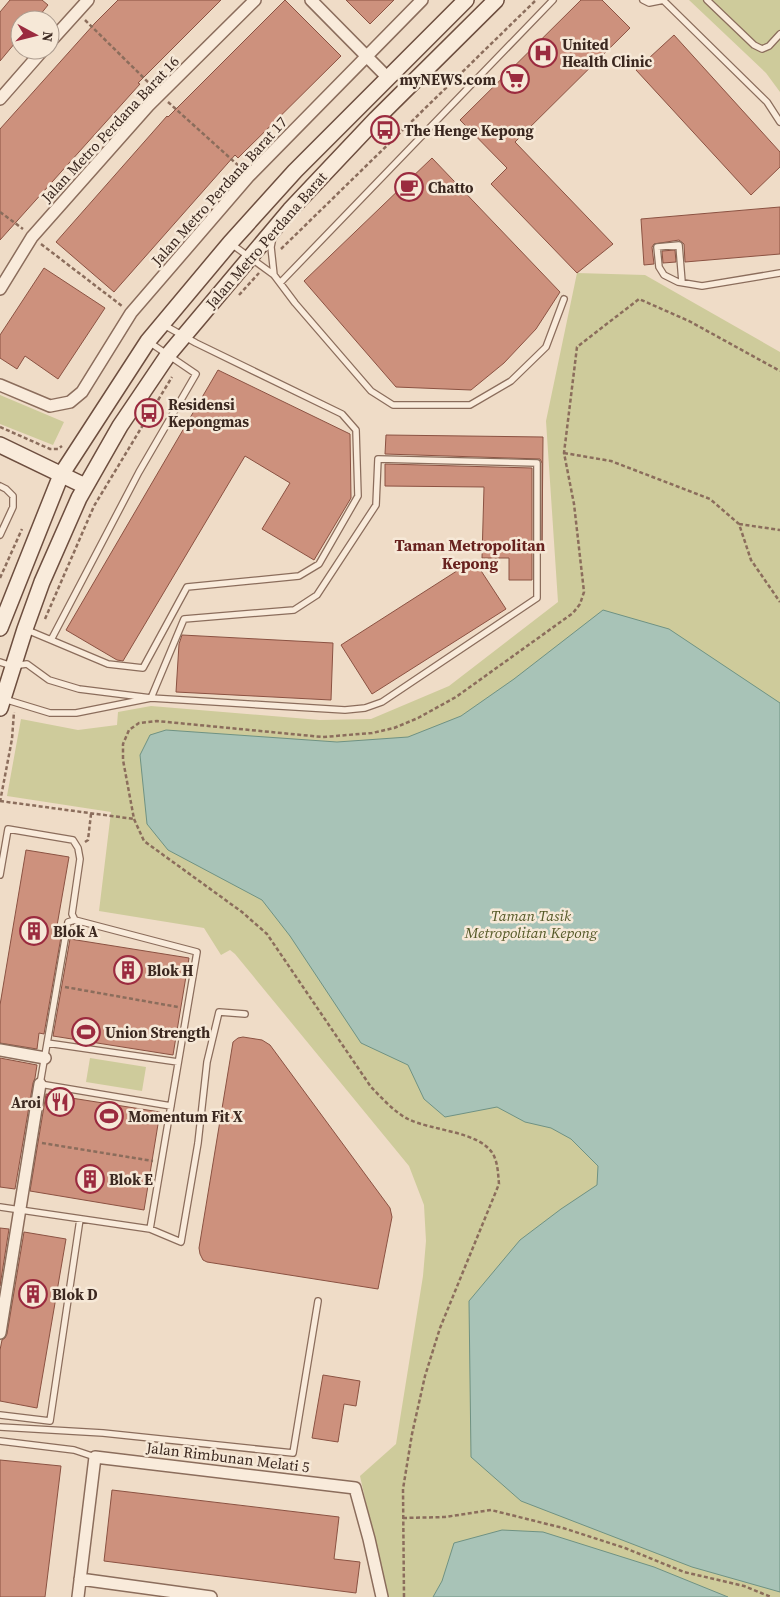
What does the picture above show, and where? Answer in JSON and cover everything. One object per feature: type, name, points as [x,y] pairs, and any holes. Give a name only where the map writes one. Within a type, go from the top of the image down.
[{"type":"street","points":[[60,31],[88,0]]},
{"type":"street","name":"Jalan Metro Perdana Barat 16","points":[[0,289],[32,237],[148,106],[255,0]]},
{"type":"street","points":[[311,0],[388,78]]},
{"type":"street","name":"Jalan Metro Perdana Barat 17","points":[[0,384],[50,406],[70,402],[82,392],[131,313],[250,176],[422,0]]},
{"type":"street","name":"Jalan Metro Perdana Barat","points":[[0,628],[61,474],[148,341],[230,243],[295,171],[466,0]]},
{"type":"street","name":"Jalan Metro Perdana Barat","points":[[1,701],[6,664],[25,630],[42,582],[86,486],[120,426],[168,355],[290,210],[376,118],[496,0]]},
{"type":"street","points":[[0,99],[34,60]]},
{"type":"street","points":[[0,445],[86,486]]},
{"type":"street","points":[[0,1050],[44,1058]]},
{"type":"street","points":[[0,1333],[40,1084]]},
{"type":"street","points":[[78,1597],[95,1457]]},
{"type":"street","name":"Jalan Rimbunan Melati 5","points":[[95,1457],[353,1487],[357,1490],[382,1597]]},
{"type":"street","points":[[80,1579],[211,1597]]},
{"type":"lane","points":[[280,283],[553,0]]},
{"type":"lane","points":[[643,0],[649,3],[664,0],[767,102],[780,122]]},
{"type":"lane","points":[[706,0],[754,45],[762,49],[769,46],[780,34]]},
{"type":"lane","points":[[274,275],[271,247],[273,238],[290,210]]},
{"type":"lane","points":[[230,243],[274,275],[371,391],[393,405],[470,405],[512,381],[546,347],[564,298]]},
{"type":"lane","points":[[682,282],[679,246],[657,247],[659,267],[664,275],[682,282],[702,286],[780,273]]},
{"type":"lane","points":[[25,630],[108,664],[143,668],[187,587],[299,576],[319,564],[358,496],[356,430],[342,414],[161,324]]},
{"type":"lane","points":[[51,640],[139,472],[196,374],[148,341]]},
{"type":"lane","points":[[6,664],[27,664],[49,680],[79,689],[151,698],[345,710],[365,708],[382,702],[537,598],[537,463],[378,459],[376,505],[317,595],[294,610],[184,619],[151,698]]},
{"type":"lane","points":[[0,486],[13,496],[13,508],[0,535]]},
{"type":"lane","points":[[1,701],[50,713],[76,713],[151,698]]},
{"type":"lane","points":[[0,875],[8,829],[73,840],[78,848],[80,859],[72,914],[75,920]]},
{"type":"lane","points":[[150,1229],[162,1162],[197,952],[75,920],[68,922],[40,1084],[171,1106]]},
{"type":"lane","points":[[0,1207],[150,1229],[181,1242],[198,1143],[207,1062],[220,1012],[245,1014]]},
{"type":"lane","points":[[47,1043],[178,1062]]},
{"type":"lane","points":[[0,1415],[50,1421],[80,1219]]},
{"type":"lane","points":[[0,1427],[103,1433],[293,1453],[318,1301]]},
{"type":"lane","points":[[0,1441],[74,1450],[95,1457]]},
{"type":"path","points":[[272,258],[536,0]]},
{"type":"path","points":[[0,212],[131,313]]},
{"type":"path","points":[[404,1597],[403,1489],[412,1434],[425,1376],[440,1328],[499,1184],[497,1167],[493,1155],[486,1147],[474,1139],[408,1119],[388,1104],[370,1086],[267,934],[242,912],[144,842],[134,819],[122,760],[123,744],[129,730],[140,723],[157,721],[324,737],[372,734],[394,728],[418,718],[456,697],[573,613],[580,604],[584,592],[574,504],[564,453],[577,347],[639,299],[689,320],[780,371]]},
{"type":"path","points":[[564,453],[611,461],[710,498],[739,524],[751,560],[780,602]]},
{"type":"path","points":[[739,524],[780,530]]},
{"type":"path","points":[[0,801],[134,819]]},
{"type":"path","points":[[78,848],[88,840],[91,814]]},
{"type":"path","points":[[56,986],[188,1008]]},
{"type":"path","points":[[31,1141],[162,1162]]},
{"type":"path","points":[[403,1518],[445,1517],[491,1510],[572,1531],[625,1548],[684,1572],[744,1586],[771,1597]]},
{"type":"green space","points":[[689,0],[780,0],[780,92],[766,73]]},
{"type":"green space","name":"Taman Tasik Metropolitan Kepong","points":[[577,273],[645,275],[780,352],[780,1597],[387,1597],[360,1476],[396,1444],[423,1276],[426,1241],[424,1205],[409,1166],[235,954],[230,950],[221,955],[204,928],[99,911],[111,812],[7,796],[21,719],[78,730],[117,725],[118,712],[151,706],[320,720],[371,719],[449,686],[558,602],[546,421]]},
{"type":"green space","points":[[0,395],[64,422],[53,445],[0,424]]},
{"type":"green space","points":[[90,1058],[146,1067],[142,1091],[86,1082]]},
{"type":"shaded area","name":"Taman Tasik Metropolitan Kepong","points":[[603,610],[669,629],[780,703],[780,1592],[692,1567],[521,1501],[471,1457],[469,1301],[520,1240],[597,1185],[598,1166],[571,1139],[551,1128],[525,1122],[497,1107],[445,1117],[424,1099],[408,1065],[361,1043],[290,936],[262,900],[168,850],[147,824],[140,755],[150,735],[166,730],[337,742],[408,737],[461,716],[514,679]]},
{"type":"shaded area","points":[[502,1530],[543,1532],[654,1567],[728,1597],[433,1597],[442,1581],[454,1543]]},
{"type":"building","points":[[10,0],[42,0],[48,5],[44,10],[10,10],[10,49],[0,61],[0,12]]},
{"type":"building","points":[[118,0],[221,0],[138,83],[140,84],[0,240],[0,129]]},
{"type":"building","points":[[285,0],[341,56],[238,158],[235,155],[114,292],[56,242],[167,116]]},
{"type":"building","points":[[346,0],[394,0],[370,24]]},
{"type":"building","points":[[581,0],[602,0],[630,28],[515,142],[613,244],[577,273],[491,184],[507,168],[460,120]]},
{"type":"building","points":[[674,35],[780,152],[780,167],[751,195],[636,70]]},
{"type":"building","points":[[432,158],[560,292],[536,329],[504,363],[471,390],[396,387],[304,281]]},
{"type":"building","points":[[780,207],[780,254],[685,262],[684,244],[679,240],[654,244],[652,247],[654,264],[644,265],[641,219]]},
{"type":"building","points":[[675,250],[676,262],[663,263],[662,251]]},
{"type":"building","points":[[44,268],[105,308],[58,379],[25,356],[17,369],[0,358],[0,335]]},
{"type":"building","points":[[218,370],[350,434],[351,498],[314,560],[262,529],[290,483],[245,456],[123,661],[117,660],[66,630]]},
{"type":"building","points":[[386,435],[543,437],[542,544],[542,463],[540,459],[385,454]]},
{"type":"building","points":[[385,464],[532,468],[532,580],[509,580],[509,558],[482,558],[484,487],[385,486]]},
{"type":"building","points":[[474,560],[506,609],[372,694],[341,645]]},
{"type":"building","points":[[182,635],[333,643],[331,700],[176,692],[179,644]]},
{"type":"building","name":"Blok A","points":[[26,850],[69,857],[55,937],[61,937],[44,1034],[39,1033],[37,1049],[0,1043],[0,1005]]},
{"type":"building","points":[[70,939],[189,958],[173,1055],[53,1036]]},
{"type":"building","points":[[243,1037],[262,1040],[270,1045],[390,1208],[392,1217],[378,1289],[203,1260],[199,1248],[233,1042]]},
{"type":"building","points":[[0,1058],[37,1065],[15,1189],[0,1187]]},
{"type":"building","points":[[46,1094],[160,1112],[144,1210],[30,1191]]},
{"type":"building","points":[[0,1228],[9,1229],[0,1286]]},
{"type":"building","name":"Blok D","points":[[24,1232],[66,1239],[37,1408],[0,1401],[0,1350],[2,1340],[7,1334]]},
{"type":"building","points":[[323,1375],[360,1381],[356,1406],[344,1404],[338,1442],[312,1438]]},
{"type":"building","points":[[0,1460],[61,1466],[45,1597],[0,1597]]},
{"type":"building","points":[[112,1490],[339,1517],[334,1559],[360,1562],[356,1593],[104,1561]]},
{"type":"place","name":"United Health Clinic","points":[[543,53]]},
{"type":"place","name":"myNEWS.com","points":[[515,79]]},
{"type":"place","name":"The Henge Kepong","points":[[385,130]]},
{"type":"place","name":"Chatto","points":[[409,187]]},
{"type":"place","name":"Residensi Kepongmas","points":[[149,413]]},
{"type":"place","name":"Blok A","points":[[34,931]]},
{"type":"place","name":"Blok H","points":[[128,970]]},
{"type":"place","name":"Union Strength","points":[[86,1032]]},
{"type":"place","name":"Aroi","points":[[60,1102]]},
{"type":"place","name":"Momentum Fit X","points":[[109,1116]]},
{"type":"place","name":"Blok E","points":[[90,1179]]},
{"type":"place","name":"Blok D","points":[[33,1294]]},
{"type":"district","name":"Taman Metropolitan Kepong","points":[[470,554]]}]
